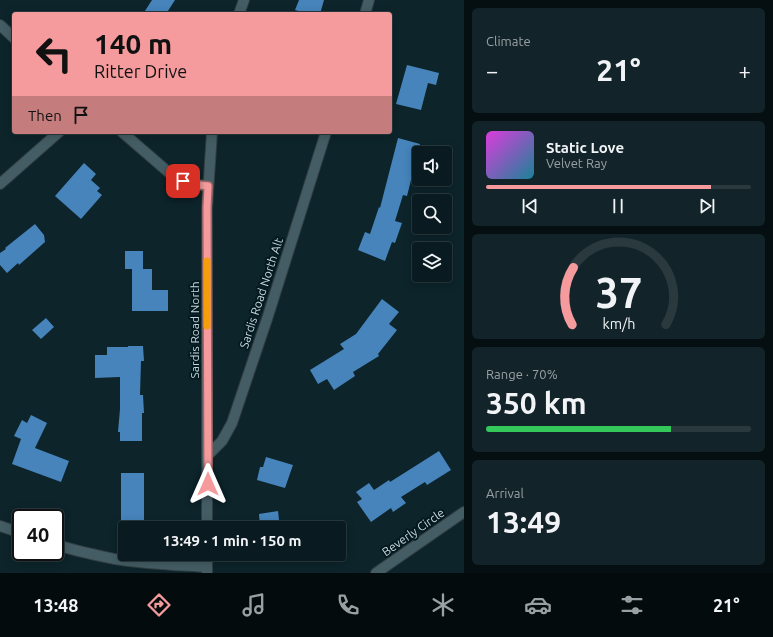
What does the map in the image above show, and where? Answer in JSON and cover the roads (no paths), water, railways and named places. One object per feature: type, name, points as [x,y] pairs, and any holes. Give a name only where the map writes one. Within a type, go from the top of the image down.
[{"type":"street","points":[[240,12],[244,0]]},
{"type":"street","points":[[365,12],[369,0]]},
{"type":"street","points":[[0,25],[12,36]]},
{"type":"street","points":[[0,184],[57,134]]},
{"type":"street","points":[[124,134],[174,177],[191,184],[208,186]]},
{"type":"street","name":"Sardis Road North","points":[[208,521],[207,208],[212,134]]},
{"type":"street","name":"Sardis Road North Alt","points":[[208,455],[222,441],[232,423],[268,316],[325,134]]},
{"type":"street","name":"Beverly Circle","points":[[376,573],[464,512]]},
{"type":"street","points":[[0,526],[12,530]]},
{"type":"street","points":[[64,547],[115,559],[207,570]]}]
